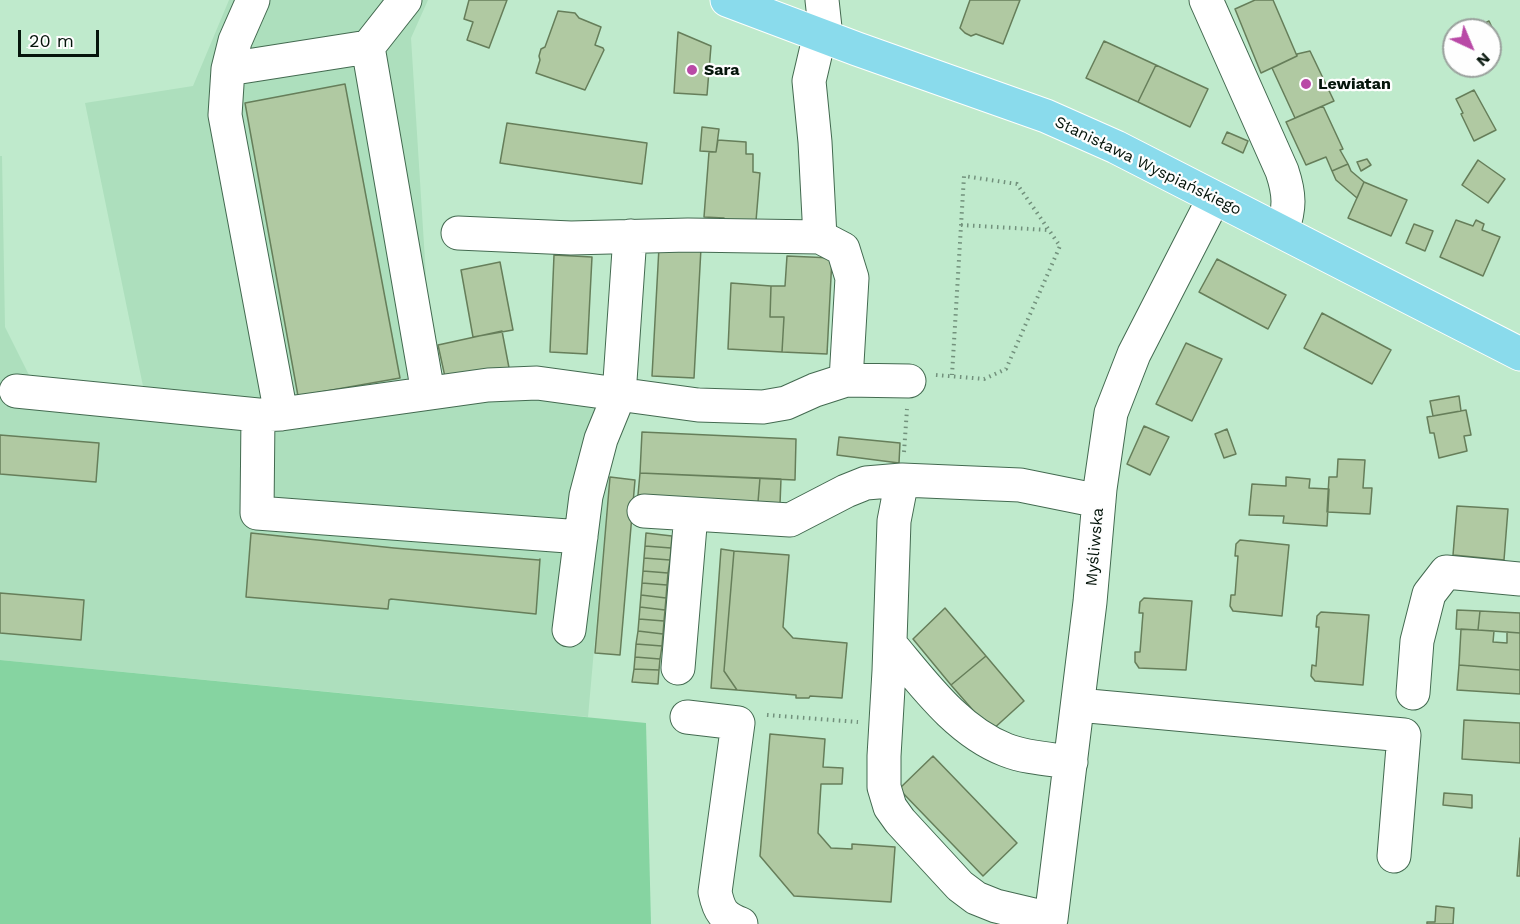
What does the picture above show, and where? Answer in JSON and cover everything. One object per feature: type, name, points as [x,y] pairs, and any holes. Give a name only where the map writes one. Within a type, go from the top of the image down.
[{"type":"main road","name":"Stanisława Wyspiańskiego","points":[[728,0],[1046,116],[1116,147],[1520,354]]},
{"type":"street","points":[[253,0],[235,41],[228,69],[225,115],[269,415],[257,513],[581,537]]},
{"type":"street","points":[[228,69],[368,47],[405,0]]},
{"type":"street","points":[[820,237],[809,81],[823,35],[822,0]]},
{"type":"street","points":[[1206,0],[1282,171],[1289,192],[1288,214],[1282,231]]},
{"type":"street","points":[[368,47],[428,393]]},
{"type":"street","name":"Myśliwska","points":[[1050,921],[1078,705],[1099,501],[1112,413],[1134,354],[1214,198]]},
{"type":"street","points":[[458,233],[571,238],[820,237],[843,249],[852,278],[846,380]]},
{"type":"street","points":[[569,630],[586,496],[601,439],[619,395],[630,236]]},
{"type":"street","points":[[16,391],[269,415],[488,385],[537,383],[698,405],[763,407],[786,403],[846,380],[909,381]]},
{"type":"street","points":[[644,511],[790,520],[866,483],[902,480],[1020,485],[1099,501]]},
{"type":"street","points":[[902,480],[894,521],[886,723],[884,787],[890,807],[900,821],[960,886],[976,898],[1050,921]]},
{"type":"street","points":[[678,668],[691,514]]},
{"type":"street","points":[[1413,693],[1418,641],[1429,594],[1446,572],[1520,579]]},
{"type":"street","points":[[890,644],[930,691],[957,718],[986,741],[1009,751],[1071,762]]},
{"type":"street","points":[[1078,705],[1404,735],[1394,856]]},
{"type":"street","points":[[687,717],[738,723],[716,892],[718,908],[728,919],[741,924]]},
{"type":"path","points":[[902,480],[909,381],[940,374],[984,379],[1006,369],[1060,246],[1017,184],[964,176],[951,375]]},
{"type":"path","points":[[961,225],[1048,230]]},
{"type":"path","points":[[738,723],[755,714],[886,723]]},
{"type":"shaded area","points":[[229,0],[428,0],[411,38],[431,356],[441,397],[618,379],[588,717],[0,660],[0,156],[2,156],[5,327],[34,385],[144,391],[85,103],[193,86]]},
{"type":"shaded area","points":[[0,660],[646,723],[651,924],[0,924]]},
{"type":"building","points":[[469,0],[507,0],[489,48],[467,40],[473,22],[464,19]]},
{"type":"building","points":[[970,0],[1020,0],[1003,44],[976,34],[971,36],[960,28]]},
{"type":"building","points":[[1255,0],[1273,0],[1297,56],[1261,73],[1235,9]]},
{"type":"building","points":[[558,11],[575,13],[579,18],[601,27],[595,45],[604,50],[585,90],[536,73],[541,49],[545,47]]},
{"type":"building","name":"Sara","points":[[678,32],[711,46],[707,95],[674,93]]},
{"type":"building","points":[[1104,41],[1156,65],[1138,102],[1086,78]]},
{"type":"building","points":[[1310,51],[1334,101],[1295,118],[1272,68],[1297,54]]},
{"type":"building","points":[[1156,65],[1208,89],[1190,127],[1138,102]]},
{"type":"building","points":[[345,84],[400,378],[298,396],[245,103]]},
{"type":"building","points":[[1474,90],[1496,130],[1474,141],[1456,99]]},
{"type":"building","points":[[1323,106],[1343,149],[1340,150],[1348,164],[1332,171],[1326,157],[1306,165],[1286,122]]},
{"type":"building","points":[[507,123],[647,143],[642,184],[500,163]]},
{"type":"building","points":[[702,127],[719,129],[716,152],[700,151]]},
{"type":"building","points":[[1227,132],[1248,141],[1243,153],[1222,143]]},
{"type":"building","points":[[718,140],[746,142],[746,154],[753,154],[753,172],[760,173],[756,221],[724,225],[724,218],[704,217],[709,152],[716,152]]},
{"type":"building","points":[[1367,159],[1371,165],[1361,171],[1357,162]]},
{"type":"building","points":[[1478,160],[1505,179],[1488,203],[1462,185]]},
{"type":"building","points":[[1348,164],[1351,171],[1364,182],[1357,198],[1336,180],[1332,171]]},
{"type":"building","points":[[1364,182],[1407,200],[1391,236],[1348,218]]},
{"type":"building","points":[[1456,220],[1473,226],[1476,220],[1484,224],[1482,230],[1500,237],[1483,276],[1440,257]]},
{"type":"building","points":[[1414,224],[1433,231],[1425,251],[1406,243]]},
{"type":"building","points":[[659,247],[701,248],[694,378],[652,376]]},
{"type":"building","points":[[554,255],[592,257],[587,354],[550,352]]},
{"type":"building","points":[[787,256],[832,258],[827,354],[782,352],[784,317],[770,317],[771,286],[785,286]]},
{"type":"building","points":[[1217,259],[1286,295],[1268,329],[1199,292]]},
{"type":"building","points":[[500,262],[513,330],[473,337],[461,270]]},
{"type":"building","points":[[731,283],[771,286],[770,317],[784,317],[782,352],[728,349]]},
{"type":"building","points":[[1322,313],[1391,350],[1372,384],[1304,348]]},
{"type":"building","points":[[502,331],[510,373],[447,386],[438,345]]},
{"type":"building","points":[[1186,343],[1222,359],[1192,421],[1156,404]]},
{"type":"building","points":[[1459,396],[1461,411],[1433,416],[1430,401]]},
{"type":"building","points":[[1466,410],[1471,435],[1464,436],[1467,451],[1439,458],[1434,433],[1430,433],[1427,417]]},
{"type":"building","points":[[1144,426],[1169,437],[1150,475],[1127,464]]},
{"type":"building","points":[[1227,429],[1236,454],[1224,458],[1215,434]]},
{"type":"building","points":[[642,432],[796,439],[795,480],[640,473]]},
{"type":"building","points":[[0,435],[99,443],[96,482],[0,474]]},
{"type":"building","points":[[839,437],[900,443],[899,463],[837,455]]},
{"type":"building","points":[[1338,459],[1365,460],[1363,488],[1372,488],[1370,514],[1327,512],[1329,477],[1337,477]]},
{"type":"building","points":[[640,473],[760,478],[758,502],[638,495]]},
{"type":"building","points":[[610,477],[635,480],[620,655],[595,653]]},
{"type":"building","points":[[1286,477],[1310,479],[1309,488],[1329,489],[1327,526],[1283,523],[1284,516],[1249,515],[1252,484],[1286,486]]},
{"type":"building","points":[[760,478],[781,479],[780,504],[758,502]]},
{"type":"building","points":[[1457,506],[1508,509],[1504,560],[1453,555]]},
{"type":"building","points":[[251,533],[394,548],[540,559],[536,614],[391,599],[388,609],[246,597]]},
{"type":"building","points":[[646,533],[672,536],[671,548],[645,546]]},
{"type":"building","points":[[1240,540],[1289,545],[1282,616],[1233,611],[1230,606],[1231,595],[1235,595],[1238,556],[1235,556],[1236,544]]},
{"type":"building","points":[[645,546],[671,548],[670,560],[644,558]]},
{"type":"building","points":[[721,549],[734,551],[724,671],[737,690],[711,688]]},
{"type":"building","points":[[734,551],[789,555],[783,627],[793,638],[847,643],[842,698],[810,696],[809,698],[796,698],[796,695],[737,690],[724,671]]},
{"type":"building","points":[[644,558],[670,560],[668,573],[643,571]]},
{"type":"building","points":[[643,571],[668,573],[667,585],[642,583]]},
{"type":"building","points":[[642,583],[667,585],[666,598],[641,595]]},
{"type":"building","points":[[0,593],[84,600],[81,640],[0,633]]},
{"type":"building","points":[[641,595],[666,598],[665,610],[640,607]]},
{"type":"building","points":[[1144,598],[1192,601],[1186,670],[1139,668],[1135,662],[1135,652],[1140,652],[1143,613],[1139,613],[1140,602]]},
{"type":"building","points":[[640,607],[665,610],[664,621],[639,619]]},
{"type":"building","points":[[945,608],[986,656],[951,685],[913,639]]},
{"type":"building","points":[[1457,610],[1480,611],[1478,630],[1456,629]]},
{"type":"building","points":[[1480,611],[1520,613],[1520,633],[1478,630]]},
{"type":"building","points":[[1321,612],[1369,615],[1363,685],[1315,681],[1311,676],[1312,665],[1316,666],[1319,627],[1316,627],[1317,616]]},
{"type":"building","points":[[639,619],[664,621],[663,634],[638,631]]},
{"type":"building","points":[[1461,629],[1494,631],[1493,642],[1507,643],[1507,632],[1520,633],[1520,670],[1459,665]]},
{"type":"building","points":[[638,631],[663,634],[662,646],[636,644]]},
{"type":"building","points":[[636,644],[662,646],[660,659],[635,657]]},
{"type":"building","points":[[986,656],[1024,701],[991,731],[951,685]]},
{"type":"building","points":[[635,657],[660,659],[659,670],[634,669]]},
{"type":"building","points":[[1459,665],[1520,670],[1520,694],[1457,690]]},
{"type":"building","points":[[634,669],[659,670],[658,684],[632,682]]},
{"type":"building","points":[[1464,720],[1520,723],[1520,763],[1462,759]]},
{"type":"building","points":[[770,734],[825,739],[823,767],[843,768],[842,784],[821,784],[818,833],[831,848],[852,849],[852,844],[895,847],[891,902],[794,896],[760,856]]},
{"type":"building","points":[[933,756],[1017,843],[983,876],[899,789]]},
{"type":"building","points":[[1444,793],[1472,795],[1472,808],[1443,805]]},
{"type":"building","points":[[1520,838],[1520,876],[1517,876]]},
{"type":"building","points":[[1436,906],[1454,908],[1453,924],[1427,924],[1427,922],[1435,922]]},
{"type":"place","name":"Sara","points":[[692,70]]},
{"type":"place","name":"Lewiatan","points":[[1306,84]]}]
